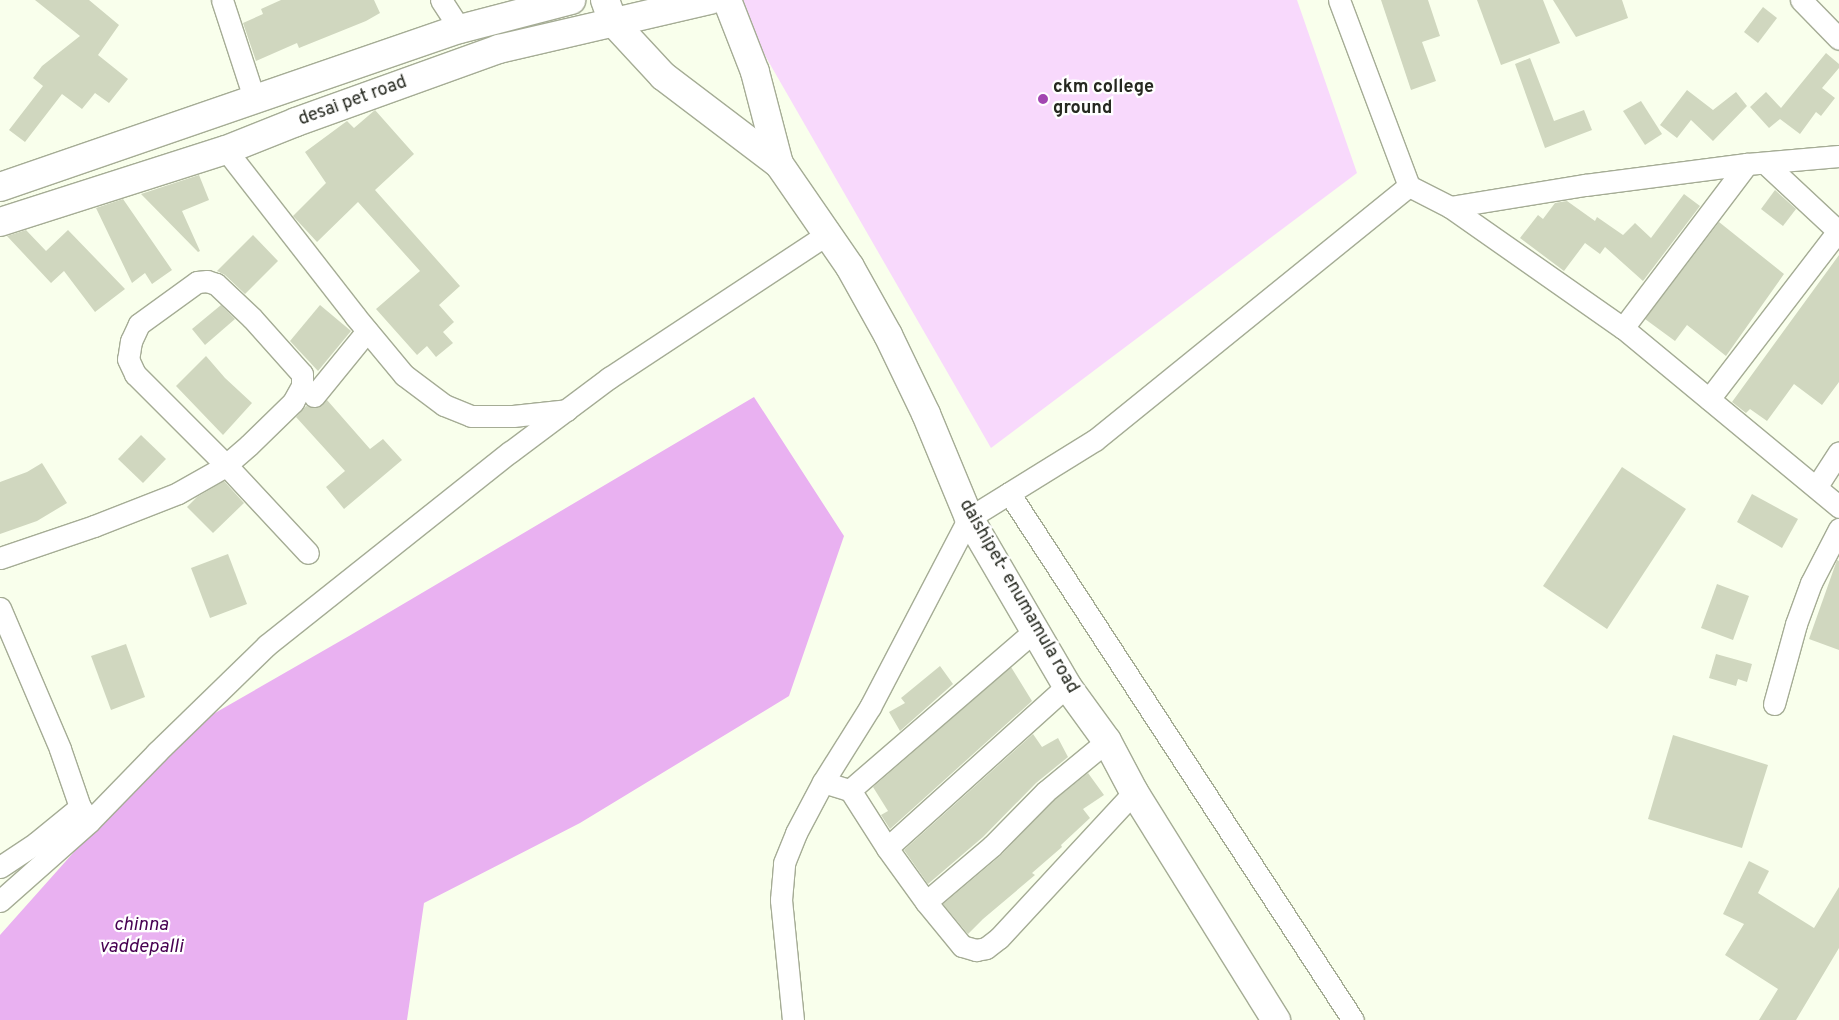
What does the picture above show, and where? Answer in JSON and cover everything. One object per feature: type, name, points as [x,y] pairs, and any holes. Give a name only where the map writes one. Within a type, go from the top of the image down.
[{"type":"street","points":[[222,0],[255,101]]},
{"type":"street","points":[[441,0],[460,29]]},
{"type":"street","name":"desai pet road","points":[[0,187],[255,101],[460,29],[571,0]]},
{"type":"street","name":"desai pet road","points":[[0,222],[226,150],[296,122],[609,11],[710,0]]},
{"type":"street","name":"daishipet- enumamula road","points":[[727,0],[754,72],[780,164],[850,267],[888,335],[926,414],[969,518],[1067,686],[1107,741],[1134,792],[1276,1020]]},
{"type":"street","points":[[1339,0],[1409,186],[1450,207],[1623,328],[1817,486],[1839,507]]},
{"type":"street","points":[[1806,2],[1839,39]]},
{"type":"street","name":"daishipet- enumamula road","points":[[609,11],[663,76],[780,164]]},
{"type":"street","points":[[226,150],[367,331],[404,375],[444,405],[471,416],[513,416],[570,409]]},
{"type":"street","points":[[1450,207],[1585,185],[1839,156]]},
{"type":"street","points":[[1709,399],[1838,232],[1756,164]]},
{"type":"street","points":[[1623,328],[1756,164]]},
{"type":"street","points":[[792,1020],[781,900],[784,863],[796,833],[823,782],[874,699],[969,518],[1096,440],[1409,186]]},
{"type":"street","points":[[0,901],[85,814],[157,752],[267,646],[510,452],[610,378],[827,234]]},
{"type":"street","points":[[0,558],[94,526],[178,493],[226,465],[293,402],[302,386],[302,374],[252,318],[216,284],[207,280],[197,282],[139,324],[131,340],[128,359],[135,374],[226,465],[308,553]]},
{"type":"street","points":[[314,396],[367,331]]},
{"type":"street","points":[[1817,486],[1839,452]]},
{"type":"street","points":[[1009,493],[1353,1020]]},
{"type":"street","points":[[1774,704],[1796,624],[1811,583],[1839,529]]},
{"type":"street","points":[[0,608],[60,749],[85,814]]},
{"type":"street","points":[[850,790],[1034,631]]},
{"type":"street","points":[[887,848],[1067,686]]},
{"type":"street","points":[[926,902],[992,846],[1046,792],[1107,741]]},
{"type":"street","points":[[823,782],[850,790],[887,848],[926,902],[962,946],[976,950],[986,948],[999,938],[1134,792]]},
{"type":"street","points":[[0,867],[85,814]]},
{"type":"shaded area","points":[[733,0],[1297,0],[1357,173],[991,448]]},
{"type":"water","name":"chinna vaddepalli","points":[[754,397],[844,536],[789,696],[580,823],[424,903],[407,1020],[0,1020],[0,935],[180,733],[349,636]]},
{"type":"building","points":[[35,0],[89,0],[119,25],[98,55],[128,79],[109,103],[95,93],[82,109],[62,94],[25,142],[9,130],[43,86],[33,78],[42,66],[80,36]]},
{"type":"building","points":[[281,0],[374,0],[380,13],[366,21],[299,48],[297,43],[256,61],[243,23],[263,14],[261,9]]},
{"type":"building","points":[[1381,0],[1428,0],[1440,36],[1422,42],[1436,81],[1411,90]]},
{"type":"building","points":[[1477,0],[1543,0],[1560,43],[1501,65]]},
{"type":"building","points":[[1553,0],[1622,0],[1628,18],[1576,37]]},
{"type":"building","points":[[1763,7],[1777,18],[1758,43],[1744,32]]},
{"type":"building","points":[[1826,53],[1839,64],[1839,68],[1822,88],[1835,98],[1821,116],[1816,112],[1800,134],[1780,119],[1769,128],[1750,107],[1766,92],[1781,108]]},
{"type":"building","points":[[1530,58],[1554,121],[1584,110],[1592,130],[1545,148],[1515,64]]},
{"type":"building","points":[[1687,90],[1713,110],[1736,92],[1747,106],[1713,141],[1691,120],[1677,138],[1660,125]]},
{"type":"building","points":[[1641,101],[1662,134],[1645,145],[1623,111]]},
{"type":"building","points":[[375,110],[414,154],[375,190],[460,286],[439,305],[454,322],[443,332],[453,343],[436,357],[427,346],[417,355],[376,309],[420,271],[358,202],[317,242],[293,216],[326,183],[305,152],[347,121],[354,128]]},
{"type":"building","points":[[199,175],[209,200],[182,211],[200,251],[198,252],[141,194]]},
{"type":"building","points":[[1775,190],[1796,209],[1783,226],[1761,209]]},
{"type":"building","points":[[1684,194],[1700,206],[1643,281],[1605,247],[1600,254],[1585,243],[1564,271],[1520,238],[1538,215],[1543,219],[1555,203],[1567,201],[1595,221],[1597,217],[1623,235],[1635,223],[1651,238]]},
{"type":"building","points":[[123,199],[172,270],[152,284],[145,273],[132,283],[96,208]]},
{"type":"building","points":[[1719,222],[1784,274],[1726,356],[1687,325],[1675,341],[1645,319]]},
{"type":"building","points":[[26,230],[46,251],[68,230],[125,289],[95,312],[64,271],[51,283],[7,236]]},
{"type":"building","points":[[253,235],[278,261],[245,294],[225,275],[217,271]]},
{"type":"building","points":[[1839,255],[1839,382],[1822,405],[1794,384],[1767,421],[1750,409],[1746,413],[1732,402]]},
{"type":"building","points":[[221,305],[235,319],[205,345],[192,329]]},
{"type":"building","points":[[320,305],[351,331],[318,371],[290,341]]},
{"type":"building","points":[[206,356],[225,378],[252,403],[223,435],[176,386]]},
{"type":"building","points":[[327,400],[370,449],[383,439],[402,460],[344,509],[326,487],[345,471],[296,417],[306,406],[318,408]]},
{"type":"building","points":[[141,435],[166,459],[143,483],[118,459]]},
{"type":"building","points":[[42,463],[67,503],[37,521],[0,534],[0,482],[27,472]]},
{"type":"building","points":[[1622,467],[1686,509],[1607,629],[1543,586]]},
{"type":"building","points":[[224,481],[244,503],[213,533],[187,507],[197,497]]},
{"type":"building","points":[[1752,494],[1798,519],[1782,548],[1737,522]]},
{"type":"building","points":[[228,554],[247,604],[210,618],[191,568]]},
{"type":"building","points":[[1837,560],[1839,561],[1839,650],[1809,639]]},
{"type":"building","points":[[1717,584],[1749,596],[1733,640],[1701,628]]},
{"type":"building","points":[[126,644],[145,697],[111,710],[91,656]]},
{"type":"building","points":[[1716,654],[1752,664],[1747,682],[1738,679],[1736,686],[1709,678]]},
{"type":"building","points":[[940,666],[953,684],[900,731],[889,712],[905,703],[901,698]]},
{"type":"building","points":[[1011,667],[1032,701],[890,829],[881,815],[888,811],[873,787]]},
{"type":"building","points":[[1033,734],[1042,747],[1058,738],[1068,757],[1036,783],[983,837],[928,884],[904,850]]},
{"type":"building","points":[[1673,735],[1768,765],[1742,848],[1648,819]]},
{"type":"building","points":[[1088,773],[1104,795],[1083,809],[1090,818],[1061,845],[1062,847],[1032,873],[1035,875],[968,934],[943,904],[1000,856],[1053,801]]},
{"type":"building","points":[[1749,861],[1769,871],[1758,893],[1814,928],[1839,887],[1839,948],[1796,1020],[1759,1020],[1778,989],[1725,955],[1744,924],[1723,914]]},
{"type":"place","name":"ckm college ground","points":[[1043,99]]}]
